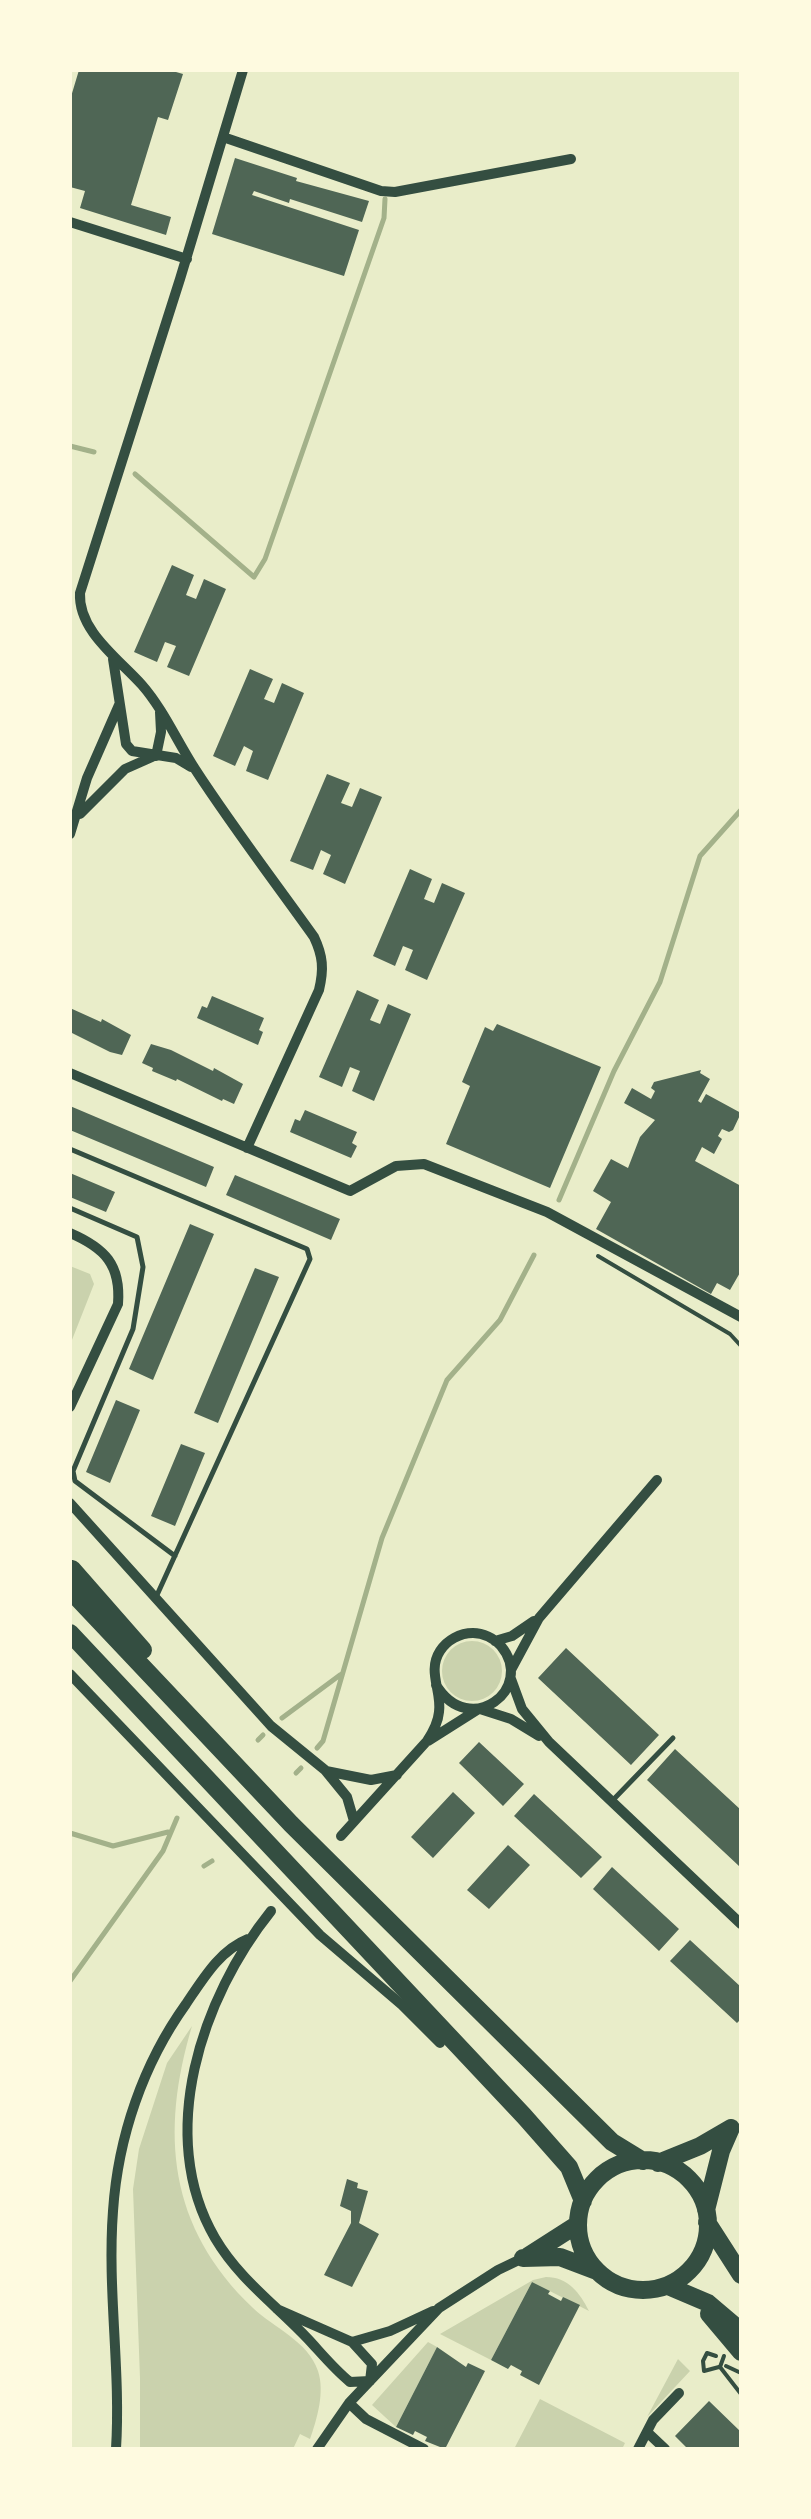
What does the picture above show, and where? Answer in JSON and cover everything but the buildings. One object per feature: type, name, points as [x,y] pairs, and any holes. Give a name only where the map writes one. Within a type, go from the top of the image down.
[{"type":"highway","points":[[71,1568],[144,1652],[140,1664]]},
{"type":"highway","points":[[70,1590],[291,1824],[612,2142],[689,2180],[741,2275]]},
{"type":"highway","points":[[70,1634],[447,2043],[524,2116],[568,2166],[583,2201]]},
{"type":"highway","points":[[597,2271],[585,2254],[578,2224],[583,2201],[600,2176],[628,2162],[650,2162],[700,2146],[736,2122]]},
{"type":"highway","points":[[668,2286],[696,2262],[705,2243],[721,2151],[736,2122]]},
{"type":"highway","points":[[524,2258],[578,2224]]},
{"type":"highway","points":[[524,2258],[560,2256],[632,2289],[668,2286],[708,2303],[741,2331]]},
{"type":"highway","points":[[692,2295],[741,2352]]},
{"type":"street","points":[[242,70],[80,593],[83,617],[112,656],[144,686],[196,770],[314,937],[322,954],[319,990],[247,1148]]},
{"type":"street","points":[[224,137],[381,192],[571,159]]},
{"type":"street","points":[[70,222],[186,259]]},
{"type":"street","points":[[112,656],[126,744],[132,752],[176,758],[196,770]]},
{"type":"street","points":[[70,834],[87,778],[122,700]]},
{"type":"street","points":[[156,756],[160,711]]},
{"type":"street","points":[[76,819],[126,770],[156,756]]},
{"type":"street","points":[[70,1073],[350,1191],[396,1166],[424,1164],[547,1212],[741,1316]]},
{"type":"street","points":[[70,1233],[103,1253],[116,1270],[119,1287],[118,1304],[70,1407]]},
{"type":"street","points":[[341,1836],[427,1741],[494,1703],[505,1692],[539,1618],[657,1480]]},
{"type":"street","points":[[70,1503],[271,1726],[325,1770],[346,1797],[354,1822]]},
{"type":"street","points":[[427,1741],[440,1709],[435,1661],[449,1641],[472,1633],[495,1640],[512,1636],[539,1618]]},
{"type":"street","points":[[495,1640],[509,1660],[522,1709],[549,1742],[741,1924]]},
{"type":"street","points":[[70,1674],[320,1934],[447,2043]]},
{"type":"street","points":[[436,1686],[452,1704],[511,1719],[549,1742]]},
{"type":"street","points":[[325,1770],[370,1780],[398,1775]]},
{"type":"street","points":[[271,1911],[249,1939],[219,1997],[201,2046],[190,2086],[187,2128],[191,2170],[200,2206],[233,2266],[330,2366],[350,2382],[370,2381]]},
{"type":"street","points":[[116,2449],[112,2213],[118,2162],[144,2076],[177,2016],[230,1946],[249,1939]]},
{"type":"street","points":[[352,2342],[390,2331],[438,2308],[493,2272],[524,2258]]},
{"type":"street","points":[[317,2449],[348,2403],[438,2308]]},
{"type":"street","points":[[277,2309],[352,2342],[372,2364],[370,2381]]},
{"type":"street","points":[[638,2449],[653,2420],[680,2393]]},
{"type":"street","points":[[348,2403],[366,2419],[424,2449]]},
{"type":"street","points":[[647,2432],[665,2449]]},
{"type":"lane","points":[[70,1149],[307,1249],[310,1259],[156,1598]]},
{"type":"lane","points":[[70,1208],[137,1237],[142,1267],[132,1329],[73,1470],[75,1481],[175,1556]]},
{"type":"lane","points":[[612,1801],[673,1738]]},
{"type":"path","points":[[593,1252],[730,1334],[741,1346]]},
{"type":"path","points":[[716,2356],[707,2352],[702,2361],[704,2370],[720,2367]]},
{"type":"green space","points":[[70,1266],[90,1274],[94,1284],[70,1345]]},
{"type":"green space","points":[[472,1641],[493,1650],[502,1671],[493,1692],[472,1701],[451,1692],[442,1671],[451,1650]]},
{"type":"green space","points":[[192,2026],[176,2104],[179,2177],[203,2245],[225,2277],[253,2308],[307,2351],[318,2371],[320,2396],[313,2431],[310,2439],[300,2434],[293,2449],[140,2449],[133,2189],[139,2149],[167,2063]]},
{"type":"green space","points":[[546,2277],[572,2287],[589,2311],[532,2282],[491,2360],[440,2334],[533,2280]]},
{"type":"green space","points":[[428,2342],[437,2347],[396,2427],[372,2405]]},
{"type":"green space","points":[[678,2359],[690,2371],[647,2417]]},
{"type":"green space","points":[[540,2399],[625,2443],[622,2449],[514,2449]]},
{"type":"waterway","points":[[135,474],[254,577],[265,559],[384,218],[385,199]]},
{"type":"waterway","points":[[70,446],[94,452]]},
{"type":"waterway","points":[[559,1200],[614,1071],[660,982],[700,856],[741,810]]},
{"type":"waterway","points":[[317,1748],[323,1741],[382,1538],[447,1380],[500,1320],[534,1255]]},
{"type":"waterway","points":[[282,1718],[340,1675]]},
{"type":"waterway","points":[[258,1740],[263,1735]]},
{"type":"waterway","points":[[296,1773],[301,1768]]},
{"type":"waterway","points":[[70,1981],[163,1851],[177,1818]]},
{"type":"waterway","points":[[70,1833],[113,1846],[168,1832]]},
{"type":"waterway","points":[[204,1866],[212,1861]]}]
